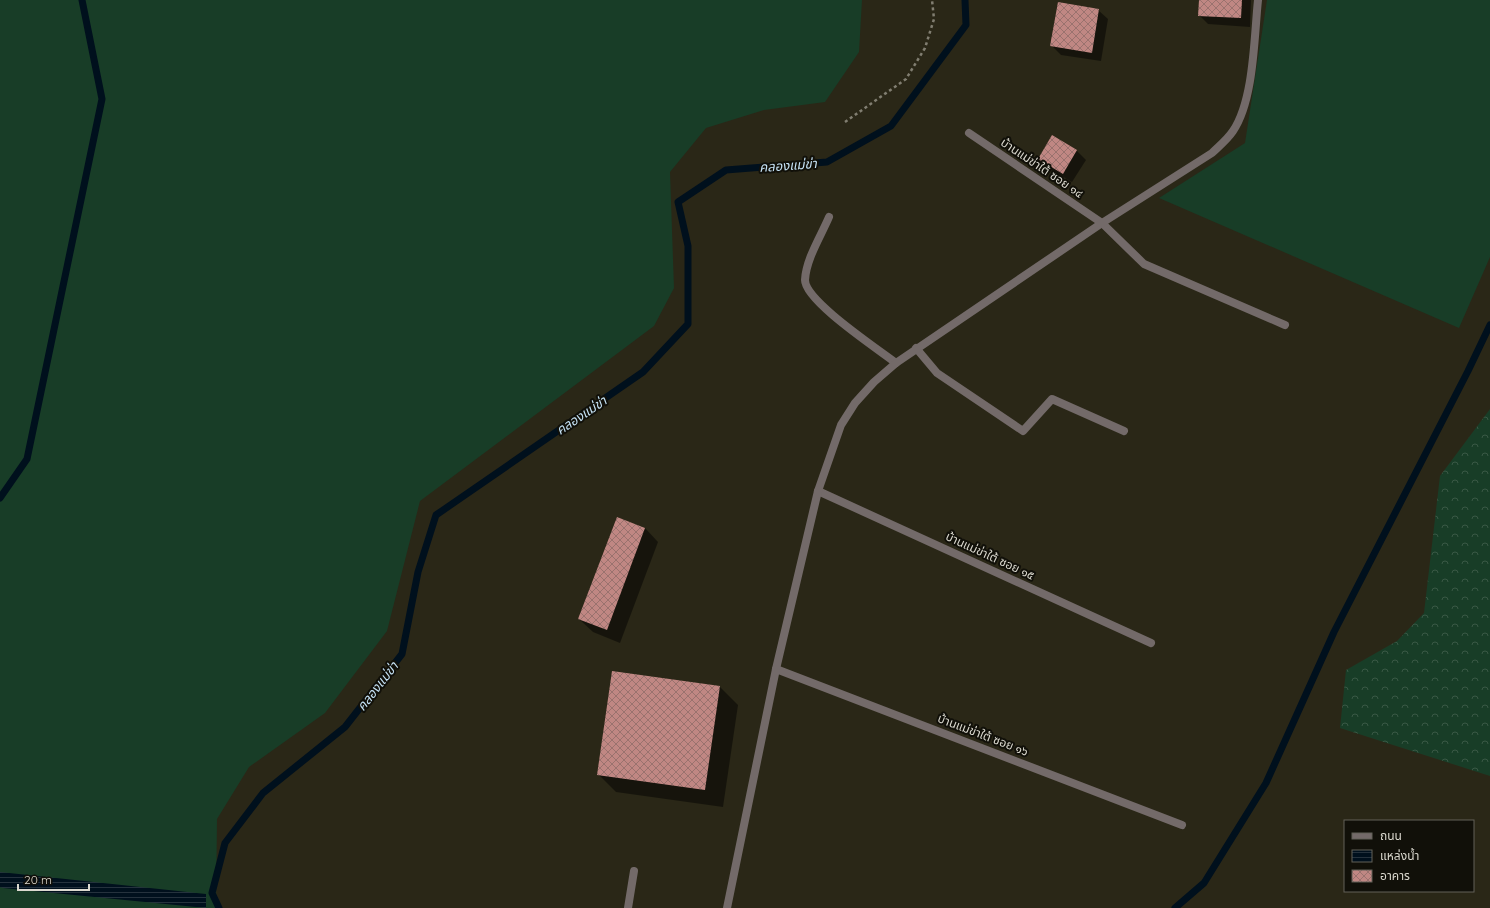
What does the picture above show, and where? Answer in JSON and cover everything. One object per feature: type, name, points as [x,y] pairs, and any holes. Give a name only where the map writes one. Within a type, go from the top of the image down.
[{"type":"street","points":[[727,908],[776,669],[818,491],[841,425],[855,403],[874,382],[916,348],[1102,223],[1212,153],[1233,132],[1246,103],[1258,0]]},
{"type":"street","name":"บ้านแม่ข่าใต้ ซอย ๑๔","points":[[969,133],[1102,223],[1144,264],[1285,324]]},
{"type":"street","points":[[829,217],[810,260],[805,278],[806,286],[818,302],[835,317],[896,363]]},
{"type":"street","points":[[916,348],[937,373],[1024,431],[1052,399],[1124,431]]},
{"type":"street","name":"บ้านแม่ข่าใต้ ซอย ๑๕","points":[[818,491],[1151,643]]},
{"type":"street","name":"บ้านแม่ข่าใต้ ซอย ๑๖","points":[[776,669],[1182,825]]},
{"type":"street","points":[[628,908],[634,871]]},
{"type":"path","points":[[845,122],[906,79],[925,48],[934,19],[932,0]]},
{"type":"green space","points":[[0,0],[862,0],[859,52],[825,102],[764,110],[706,128],[670,172],[674,288],[654,326],[420,501],[387,631],[325,713],[249,767],[217,819],[216,908],[0,908]]},
{"type":"green space","points":[[1267,0],[1490,0],[1490,257],[1459,328],[1159,198],[1245,143]]},
{"type":"green space","points":[[1490,409],[1490,776],[1340,728],[1346,670],[1397,641],[1424,613],[1440,476]]},
{"type":"water","points":[[0,872],[206,894],[206,908],[3,888],[0,887]]},
{"type":"building","points":[[1199,0],[1242,0],[1241,18],[1198,16]]},
{"type":"building","points":[[1058,2],[1099,9],[1092,53],[1050,46]]},
{"type":"building","points":[[1052,135],[1077,150],[1063,174],[1038,159]]},
{"type":"building","points":[[617,517],[645,528],[607,630],[578,619]]},
{"type":"building","points":[[612,671],[720,686],[705,790],[597,775]]},
{"type":"waterway","points":[[0,498],[27,459],[102,99],[82,0]]},
{"type":"waterway","name":"คลองแม่ข่า","points":[[219,908],[212,893],[225,843],[263,793],[345,727],[402,654],[418,572],[436,515],[643,372],[688,324],[688,246],[678,202],[726,170],[827,162],[891,126],[966,25],[965,0]]},
{"type":"waterway","points":[[1175,908],[1204,883],[1266,783],[1334,632],[1468,371],[1490,325]]}]
